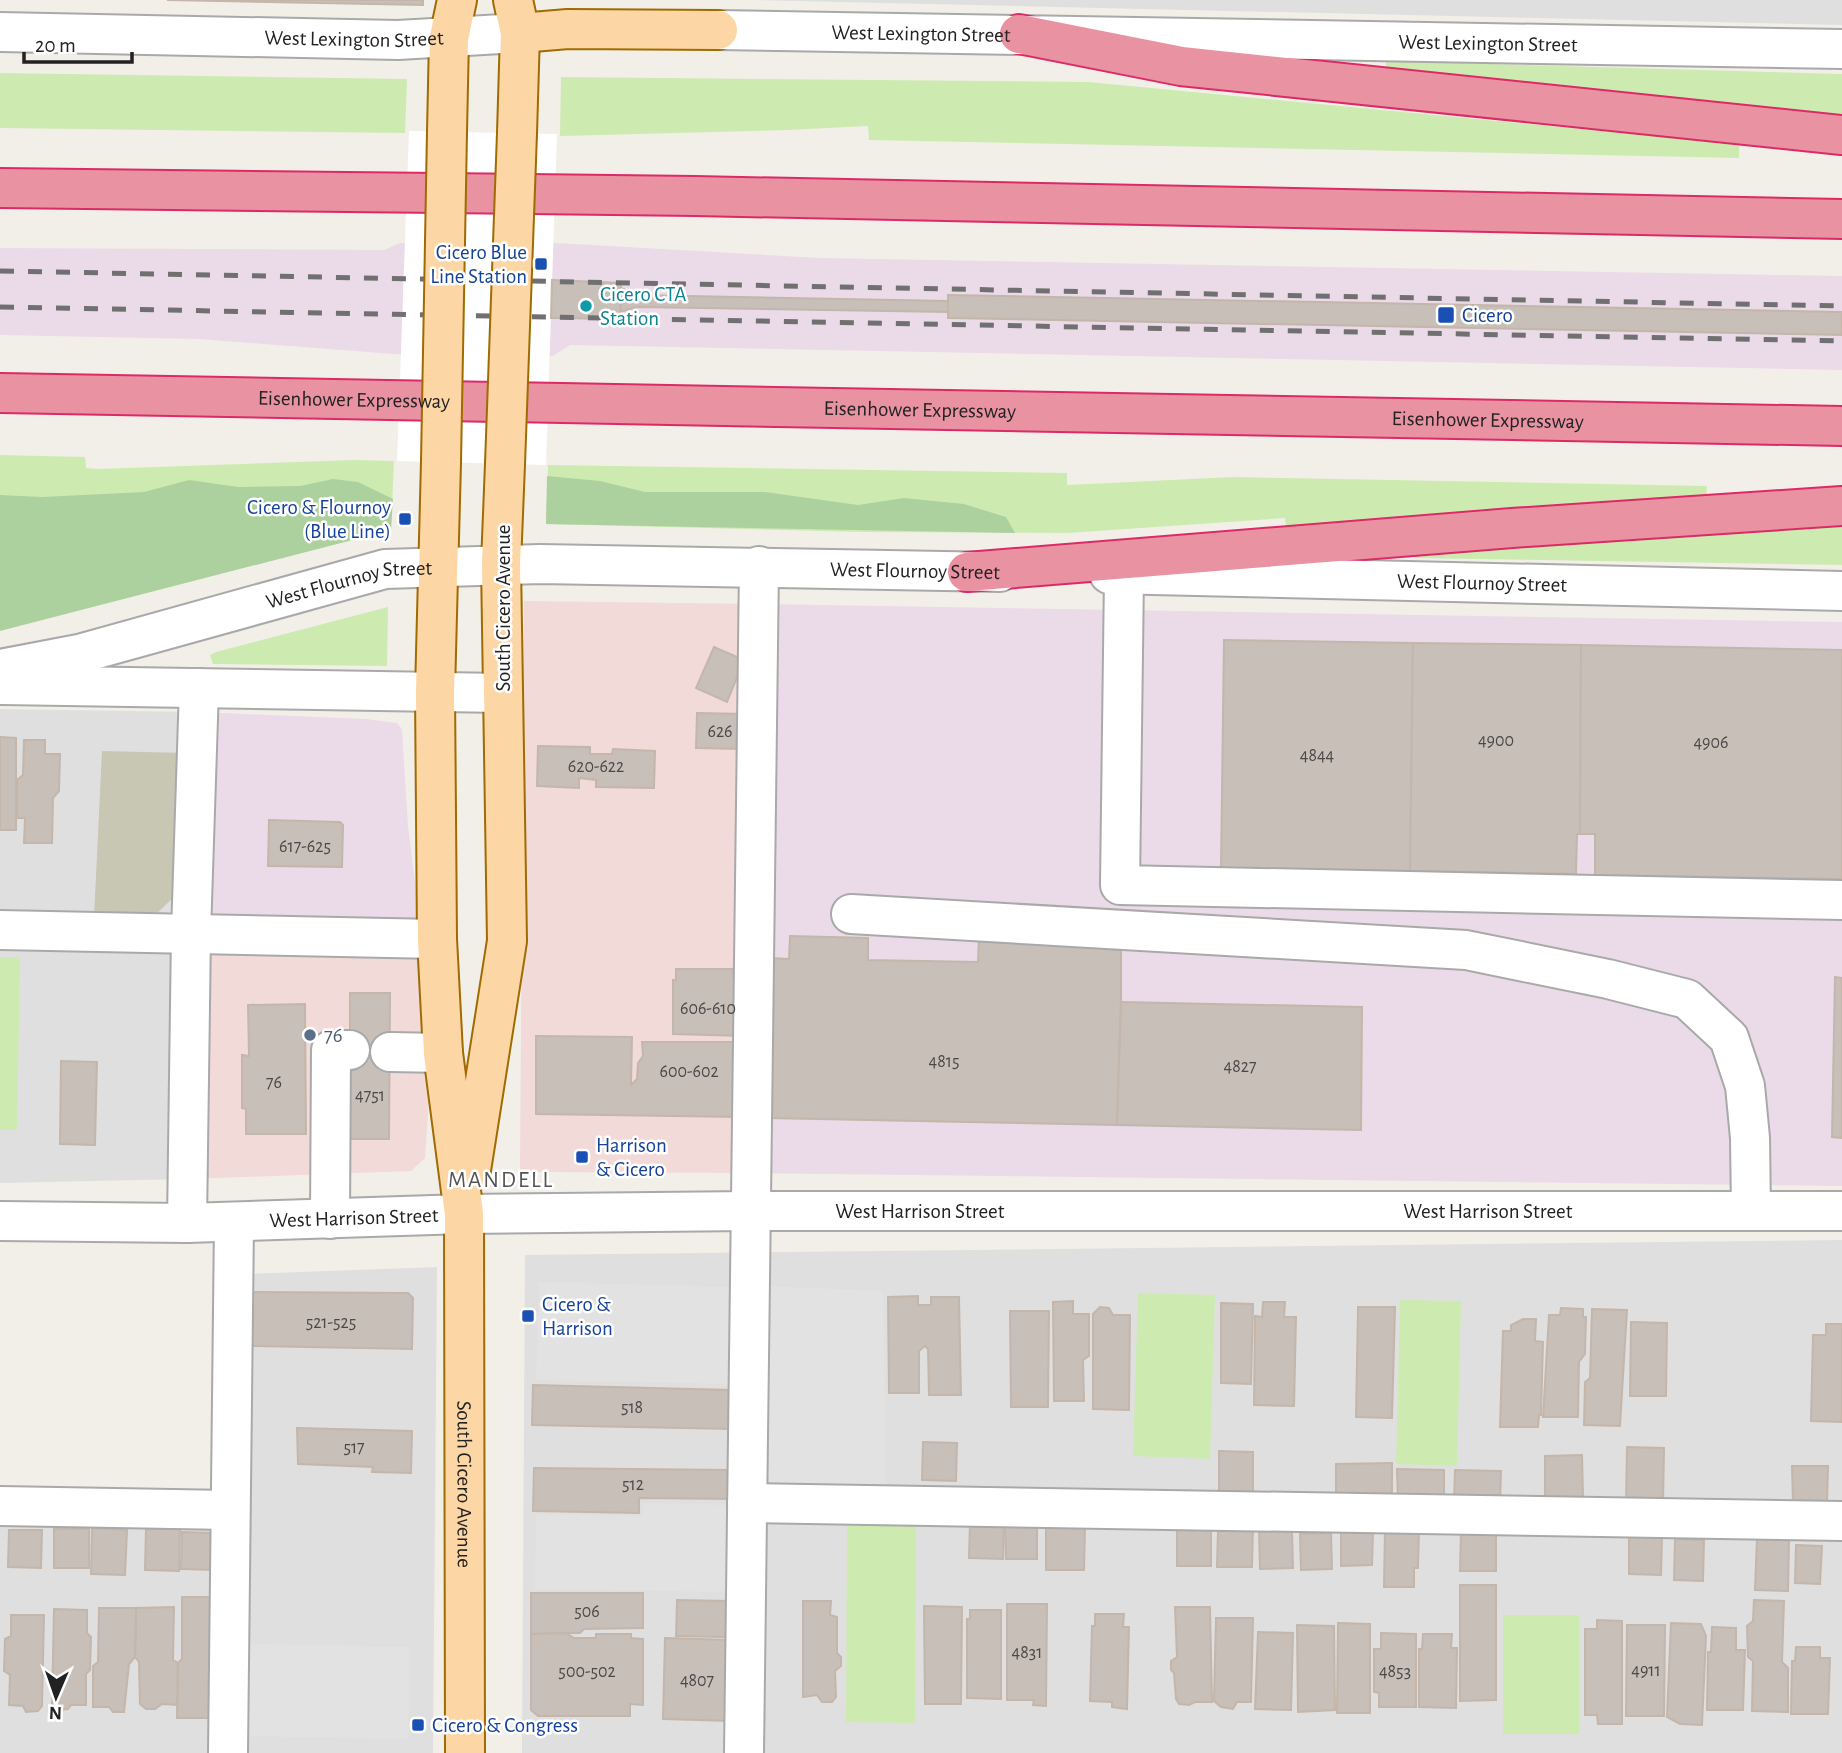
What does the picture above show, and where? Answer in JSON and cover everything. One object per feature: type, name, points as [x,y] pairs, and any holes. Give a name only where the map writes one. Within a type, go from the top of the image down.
[{"type":"highway","points":[[1019,34],[1181,66],[1842,135]]},
{"type":"highway","points":[[0,188],[709,197],[1842,219]]},
{"type":"highway","name":"Eisenhower Expressway","points":[[0,393],[1842,426]]},
{"type":"highway","points":[[967,572],[1512,527],[1842,506]]},
{"type":"main road","name":"South Cicero Avenue","points":[[457,0],[449,38],[440,566],[435,691],[437,939],[443,1053],[464,1214],[465,1753]]},
{"type":"main road","name":"South Cicero Avenue","points":[[464,1214],[507,941],[501,564],[517,133],[516,17]]},
{"type":"main road","name":"West Lexington Street","points":[[516,17],[568,29],[718,30]]},
{"type":"street","name":"West Lexington Street","points":[[718,30],[768,15],[1019,34],[1842,49]]},
{"type":"street","name":"West Lexington Street","points":[[0,32],[384,40],[449,38],[516,17]]},
{"type":"street","name":"West Flournoy Street","points":[[0,669],[79,654],[384,569],[440,566],[759,566],[1842,591]]},
{"type":"street","points":[[744,1753],[759,566]]},
{"type":"street","points":[[1124,575],[1120,885],[1842,900]]},
{"type":"street","points":[[0,685],[503,693]]},
{"type":"street","points":[[187,1223],[191,933],[199,688]]},
{"type":"street","points":[[851,914],[1466,950],[1608,979],[1687,999],[1729,1038],[1745,1086],[1750,1138],[1751,1211]]},
{"type":"street","points":[[0,930],[437,939]]},
{"type":"street","points":[[330,1219],[331,1050],[350,1050]]},
{"type":"street","points":[[390,1052],[443,1053]]},
{"type":"street","name":"West Harrison Street","points":[[0,1221],[187,1223],[464,1214],[750,1211],[1842,1211]]},
{"type":"street","points":[[228,1753],[234,1222]]},
{"type":"street","points":[[747,1503],[1842,1521]]},
{"type":"street","points":[[0,1506],[230,1510]]},
{"type":"shaded area","points":[[755,0],[1842,0],[1842,25]]},
{"type":"shaded area","points":[[400,243],[556,243],[820,258],[1842,276],[1842,370],[570,345],[553,356],[394,354],[198,339],[0,335],[0,248],[384,250]]},
{"type":"shaded area","points":[[524,601],[759,604],[750,1173],[520,1172]]},
{"type":"shaded area","points":[[759,604],[1842,622],[1842,1186],[750,1173]]},
{"type":"shaded area","points":[[0,709],[198,712],[188,1179],[0,1183]]},
{"type":"shaded area","points":[[198,712],[366,719],[397,723],[402,729],[408,826],[422,939],[191,933]]},
{"type":"shaded area","points":[[102,751],[186,753],[178,893],[149,921],[94,917]]},
{"type":"shaded area","name":"76","points":[[191,933],[422,939],[431,1066],[425,1158],[411,1171],[188,1179]]},
{"type":"shaded area","points":[[1842,1240],[1842,1753],[522,1753],[525,1255]]},
{"type":"shaded area","points":[[437,1267],[433,1753],[0,1753],[0,1487],[214,1490],[217,1275]]},
{"type":"shaded area","points":[[539,1282],[733,1287],[731,1384],[536,1380]]},
{"type":"shaded area","points":[[763,1286],[883,1291],[886,1493],[761,1488]]},
{"type":"shaded area","points":[[643,1503],[731,1505],[729,1592],[535,1589],[536,1514],[642,1516]]},
{"type":"shaded area","points":[[248,1644],[410,1647],[408,1739],[246,1736]]},
{"type":"green space","points":[[1386,61],[1842,74],[1842,117],[1386,68]]},
{"type":"green space","points":[[0,73],[407,79],[405,133],[0,128]]},
{"type":"green space","points":[[561,77],[1088,82],[1739,144],[1739,158],[869,140],[868,126],[560,136]]},
{"type":"green space","points":[[0,455],[85,457],[86,468],[98,469],[353,460],[394,461],[391,530],[0,630]]},
{"type":"green space","points":[[548,465],[1067,473],[1067,485],[1233,477],[1707,486],[1706,498],[1286,526],[1285,518],[1068,533],[863,532],[546,524]]},
{"type":"green space","points":[[547,476],[600,481],[645,492],[765,492],[858,505],[904,498],[964,504],[1006,517],[1015,533],[546,524]]},
{"type":"green space","points":[[333,479],[358,482],[393,499],[391,530],[0,631],[0,495],[42,497],[144,492],[189,480],[238,487],[300,486]]},
{"type":"green space","points":[[1842,523],[1842,565],[1414,558],[1414,552]]},
{"type":"green space","points":[[388,607],[387,666],[213,664],[210,655],[216,652]]},
{"type":"green space","points":[[0,957],[20,957],[17,1130],[0,1130]]},
{"type":"green space","points":[[1138,1293],[1215,1295],[1210,1459],[1133,1456]]},
{"type":"green space","points":[[1400,1300],[1461,1301],[1457,1466],[1396,1464]]},
{"type":"green space","points":[[847,1520],[916,1521],[915,1722],[912,1723],[846,1722]]},
{"type":"green space","points":[[1503,1615],[1579,1615],[1579,1734],[1503,1734]]},
{"type":"pier","points":[[409,131],[557,134],[546,465],[397,461]]},
{"type":"building","points":[[167,0],[423,0],[423,5]]},
{"type":"building","name":"Cicero CTA Station","points":[[552,280],[621,283],[620,319],[551,318]]},
{"type":"building","points":[[621,288],[637,295],[948,301],[948,312],[637,307],[621,312]]},
{"type":"building","points":[[948,295],[1842,312],[1842,335],[948,318]]},
{"type":"building","points":[[1224,640],[1413,643],[1410,871],[1221,868]]},
{"type":"building","points":[[1413,643],[1581,645],[1580,834],[1577,834],[1576,874],[1410,871]]},
{"type":"building","points":[[1581,645],[1842,650],[1842,879],[1595,875],[1595,834],[1580,834]]},
{"type":"building","points":[[714,647],[744,660],[727,702],[696,688]]},
{"type":"building","points":[[697,713],[744,714],[743,749],[696,748]]},
{"type":"building","points":[[0,737],[16,738],[16,830],[0,830]]},
{"type":"building","points":[[24,740],[45,740],[45,754],[60,754],[59,791],[53,798],[52,843],[24,843],[25,818],[17,818],[17,780],[23,775]]},
{"type":"building","points":[[538,746],[590,747],[590,754],[612,754],[613,749],[655,751],[654,788],[596,787],[596,780],[579,778],[579,788],[537,786]]},
{"type":"building","points":[[269,820],[340,822],[343,825],[342,867],[268,866]]},
{"type":"building","points":[[790,936],[868,938],[868,960],[978,962],[979,937],[1121,939],[1117,1125],[767,1118],[771,958],[789,959]]},
{"type":"building","points":[[676,969],[733,969],[734,981],[743,980],[743,1036],[673,1034],[673,980],[676,980]]},
{"type":"building","points":[[1835,977],[1842,978],[1842,1138],[1832,1137]]},
{"type":"building","points":[[350,993],[390,993],[389,1139],[350,1139]]},
{"type":"building","points":[[1121,1002],[1362,1007],[1361,1130],[1117,1125]]},
{"type":"building","points":[[305,1004],[306,1134],[246,1134],[246,1109],[242,1108],[242,1055],[249,1056],[248,1005]]},
{"type":"building","points":[[536,1036],[632,1037],[631,1085],[637,1079],[638,1063],[643,1056],[642,1042],[742,1042],[741,1117],[536,1114]]},
{"type":"building","points":[[61,1061],[97,1062],[95,1145],[60,1144]]},
{"type":"building","points":[[250,1292],[408,1293],[413,1298],[412,1349],[250,1346]]},
{"type":"building","points":[[918,1296],[918,1305],[931,1305],[931,1297],[959,1297],[961,1395],[929,1395],[928,1349],[925,1346],[919,1351],[919,1393],[889,1393],[888,1297]]},
{"type":"building","points":[[1073,1301],[1073,1314],[1089,1314],[1089,1356],[1083,1360],[1084,1401],[1054,1401],[1053,1302]]},
{"type":"building","points":[[1263,1302],[1285,1302],[1284,1317],[1296,1317],[1294,1406],[1254,1405],[1255,1316],[1262,1317]]},
{"type":"building","points":[[1221,1303],[1253,1304],[1251,1384],[1221,1383]]},
{"type":"building","points":[[1100,1307],[1109,1308],[1113,1315],[1130,1315],[1129,1410],[1093,1409],[1093,1314]]},
{"type":"building","points":[[1358,1307],[1395,1307],[1392,1418],[1356,1417]]},
{"type":"building","points":[[1561,1308],[1583,1309],[1583,1317],[1586,1317],[1585,1354],[1579,1362],[1578,1417],[1543,1417],[1549,1315],[1560,1315]]},
{"type":"building","points":[[1592,1309],[1627,1310],[1620,1426],[1584,1425],[1585,1382],[1590,1378]]},
{"type":"building","points":[[1010,1311],[1049,1311],[1048,1407],[1011,1407]]},
{"type":"building","points":[[1523,1319],[1536,1319],[1535,1341],[1543,1342],[1541,1415],[1538,1427],[1500,1427],[1503,1331],[1511,1331],[1511,1325]]},
{"type":"building","points":[[1631,1322],[1667,1323],[1666,1396],[1630,1396]]},
{"type":"building","points":[[1826,1324],[1842,1324],[1842,1422],[1811,1421],[1813,1335],[1826,1335]]},
{"type":"building","points":[[533,1385],[732,1390],[731,1429],[532,1425]]},
{"type":"building","points":[[297,1428],[412,1431],[411,1473],[372,1472],[373,1467],[298,1464]]},
{"type":"building","points":[[923,1442],[957,1443],[956,1481],[922,1480]]},
{"type":"building","points":[[1627,1447],[1664,1448],[1663,1505],[1626,1505]]},
{"type":"building","points":[[1219,1451],[1253,1452],[1253,1496],[1219,1496]]},
{"type":"building","points":[[1582,1455],[1583,1497],[1545,1499],[1545,1456]]},
{"type":"building","points":[[1392,1463],[1392,1501],[1336,1500],[1336,1464]]},
{"type":"building","points":[[1792,1466],[1828,1466],[1827,1504],[1793,1503]]},
{"type":"building","points":[[534,1468],[732,1470],[732,1499],[639,1498],[639,1513],[533,1511]]},
{"type":"building","points":[[1397,1469],[1444,1470],[1444,1501],[1398,1501]]},
{"type":"building","points":[[1455,1470],[1501,1471],[1500,1503],[1454,1502]]},
{"type":"building","points":[[970,1523],[1004,1525],[1003,1559],[969,1558]]},
{"type":"building","points":[[1037,1525],[1037,1559],[1006,1559],[1005,1526]]},
{"type":"building","points":[[1046,1525],[1085,1525],[1084,1570],[1046,1570]]},
{"type":"building","points":[[1225,1526],[1253,1526],[1252,1567],[1217,1567],[1218,1531],[1224,1531]]},
{"type":"building","points":[[1177,1527],[1211,1527],[1211,1566],[1177,1566]]},
{"type":"building","points":[[92,1528],[127,1530],[125,1575],[91,1574]]},
{"type":"building","points":[[54,1529],[89,1529],[89,1568],[54,1568]]},
{"type":"building","points":[[146,1529],[180,1529],[179,1571],[145,1570]]},
{"type":"building","points":[[1341,1529],[1373,1531],[1372,1565],[1341,1566]]},
{"type":"building","points":[[1385,1529],[1419,1530],[1418,1568],[1414,1568],[1414,1587],[1384,1587]]},
{"type":"building","points":[[9,1530],[42,1530],[41,1568],[8,1567]]},
{"type":"building","points":[[1259,1531],[1292,1531],[1293,1568],[1260,1569]]},
{"type":"building","points":[[1461,1531],[1496,1531],[1496,1571],[1460,1571]]},
{"type":"building","points":[[182,1532],[216,1533],[215,1570],[181,1569]]},
{"type":"building","points":[[1331,1533],[1332,1569],[1301,1570],[1300,1534]]},
{"type":"building","points":[[1662,1536],[1661,1575],[1629,1574],[1629,1537]]},
{"type":"building","points":[[1757,1538],[1789,1539],[1788,1591],[1755,1590]]},
{"type":"building","points":[[1675,1539],[1704,1540],[1703,1581],[1674,1580]]},
{"type":"building","points":[[1796,1545],[1822,1546],[1820,1584],[1795,1583]]},
{"type":"building","points":[[1460,1585],[1496,1585],[1496,1700],[1460,1701]]},
{"type":"building","points":[[531,1593],[643,1593],[643,1628],[584,1629],[580,1633],[531,1634]]},
{"type":"building","points":[[182,1597],[218,1597],[218,1718],[177,1718],[178,1663],[182,1659]]},
{"type":"building","points":[[677,1600],[728,1601],[726,1637],[676,1636]]},
{"type":"building","points":[[1754,1600],[1784,1601],[1782,1662],[1788,1668],[1788,1712],[1752,1711],[1753,1661],[1748,1657],[1747,1626],[1753,1621]]},
{"type":"building","points":[[803,1601],[831,1601],[830,1615],[837,1617],[837,1653],[841,1657],[841,1666],[835,1671],[836,1697],[832,1702],[822,1702],[817,1695],[803,1697]]},
{"type":"building","points":[[1007,1604],[1047,1604],[1046,1706],[1033,1705],[1034,1700],[1007,1700]]},
{"type":"building","points":[[924,1606],[962,1607],[961,1704],[925,1704]]},
{"type":"building","points":[[174,1607],[173,1660],[178,1663],[177,1705],[162,1704],[155,1709],[146,1709],[140,1704],[139,1662],[135,1657],[136,1608]]},
{"type":"building","points":[[1175,1607],[1210,1607],[1212,1702],[1195,1702],[1189,1705],[1179,1704],[1176,1699],[1174,1673],[1171,1670],[1171,1661],[1177,1657]]},
{"type":"building","points":[[99,1608],[136,1608],[135,1657],[129,1664],[124,1712],[113,1712],[109,1707],[93,1707],[93,1666],[98,1662]]},
{"type":"building","points":[[54,1609],[87,1610],[87,1633],[91,1637],[90,1670],[86,1674],[86,1705],[71,1705],[68,1709],[58,1710],[52,1705]]},
{"type":"building","points":[[970,1610],[1001,1610],[1001,1699],[967,1698],[967,1619],[970,1619]]},
{"type":"building","points":[[1095,1614],[1124,1614],[1123,1627],[1129,1627],[1127,1709],[1112,1707],[1112,1702],[1090,1701],[1092,1626],[1095,1626]]},
{"type":"building","points":[[11,1615],[44,1615],[42,1706],[38,1711],[26,1712],[23,1706],[9,1705],[10,1675],[4,1671],[5,1639],[11,1636]]},
{"type":"building","points":[[1216,1618],[1253,1618],[1251,1702],[1237,1702],[1233,1709],[1221,1707],[1214,1701]]},
{"type":"building","points":[[1597,1620],[1622,1621],[1622,1724],[1598,1724],[1597,1715],[1585,1715],[1585,1629],[1597,1629]]},
{"type":"building","points":[[1338,1623],[1370,1624],[1370,1713],[1337,1713]]},
{"type":"building","points":[[1671,1623],[1701,1624],[1706,1636],[1702,1725],[1680,1724],[1667,1717]]},
{"type":"building","points":[[1297,1625],[1334,1626],[1335,1710],[1298,1712]]},
{"type":"building","points":[[1627,1625],[1665,1625],[1664,1716],[1626,1716]]},
{"type":"building","points":[[1712,1627],[1736,1628],[1736,1650],[1745,1650],[1743,1710],[1707,1710],[1708,1652],[1711,1652]]},
{"type":"building","points":[[1258,1632],[1293,1633],[1291,1710],[1255,1709]]},
{"type":"building","points":[[566,1633],[574,1638],[596,1638],[596,1634],[631,1634],[631,1638],[643,1639],[643,1705],[630,1704],[630,1716],[538,1716],[531,1710],[531,1634]]},
{"type":"building","points":[[1381,1633],[1416,1634],[1416,1707],[1379,1707],[1379,1693],[1374,1692],[1374,1649],[1381,1649]]},
{"type":"building","points":[[1423,1634],[1452,1634],[1451,1648],[1457,1648],[1456,1708],[1419,1707],[1419,1649],[1422,1649]]},
{"type":"building","points":[[665,1638],[732,1640],[730,1721],[663,1719]]},
{"type":"building","points":[[1796,1647],[1820,1647],[1820,1658],[1830,1658],[1828,1714],[1791,1714],[1792,1661],[1795,1661]]},
{"type":"railway","points":[[0,271],[1842,306]]},
{"type":"railway","points":[[0,307],[1842,341]]},
{"type":"place","name":"Cicero Blue Line Station","points":[[541,264]]},
{"type":"place","name":"Cicero CTA Station","points":[[586,306]]},
{"type":"place","name":"Cicero","points":[[1446,315]]},
{"type":"place","name":"Cicero & Flournoy (Blue Line)","points":[[405,519]]},
{"type":"place","name":"76","points":[[310,1035]]},
{"type":"place","name":"Harrison & Cicero","points":[[582,1157]]},
{"type":"place","name":"Cicero & Harrison","points":[[528,1316]]},
{"type":"place","name":"Cicero & Congress","points":[[418,1725]]},
{"type":"district","name":"MANDELL","points":[[501,1179]]}]
